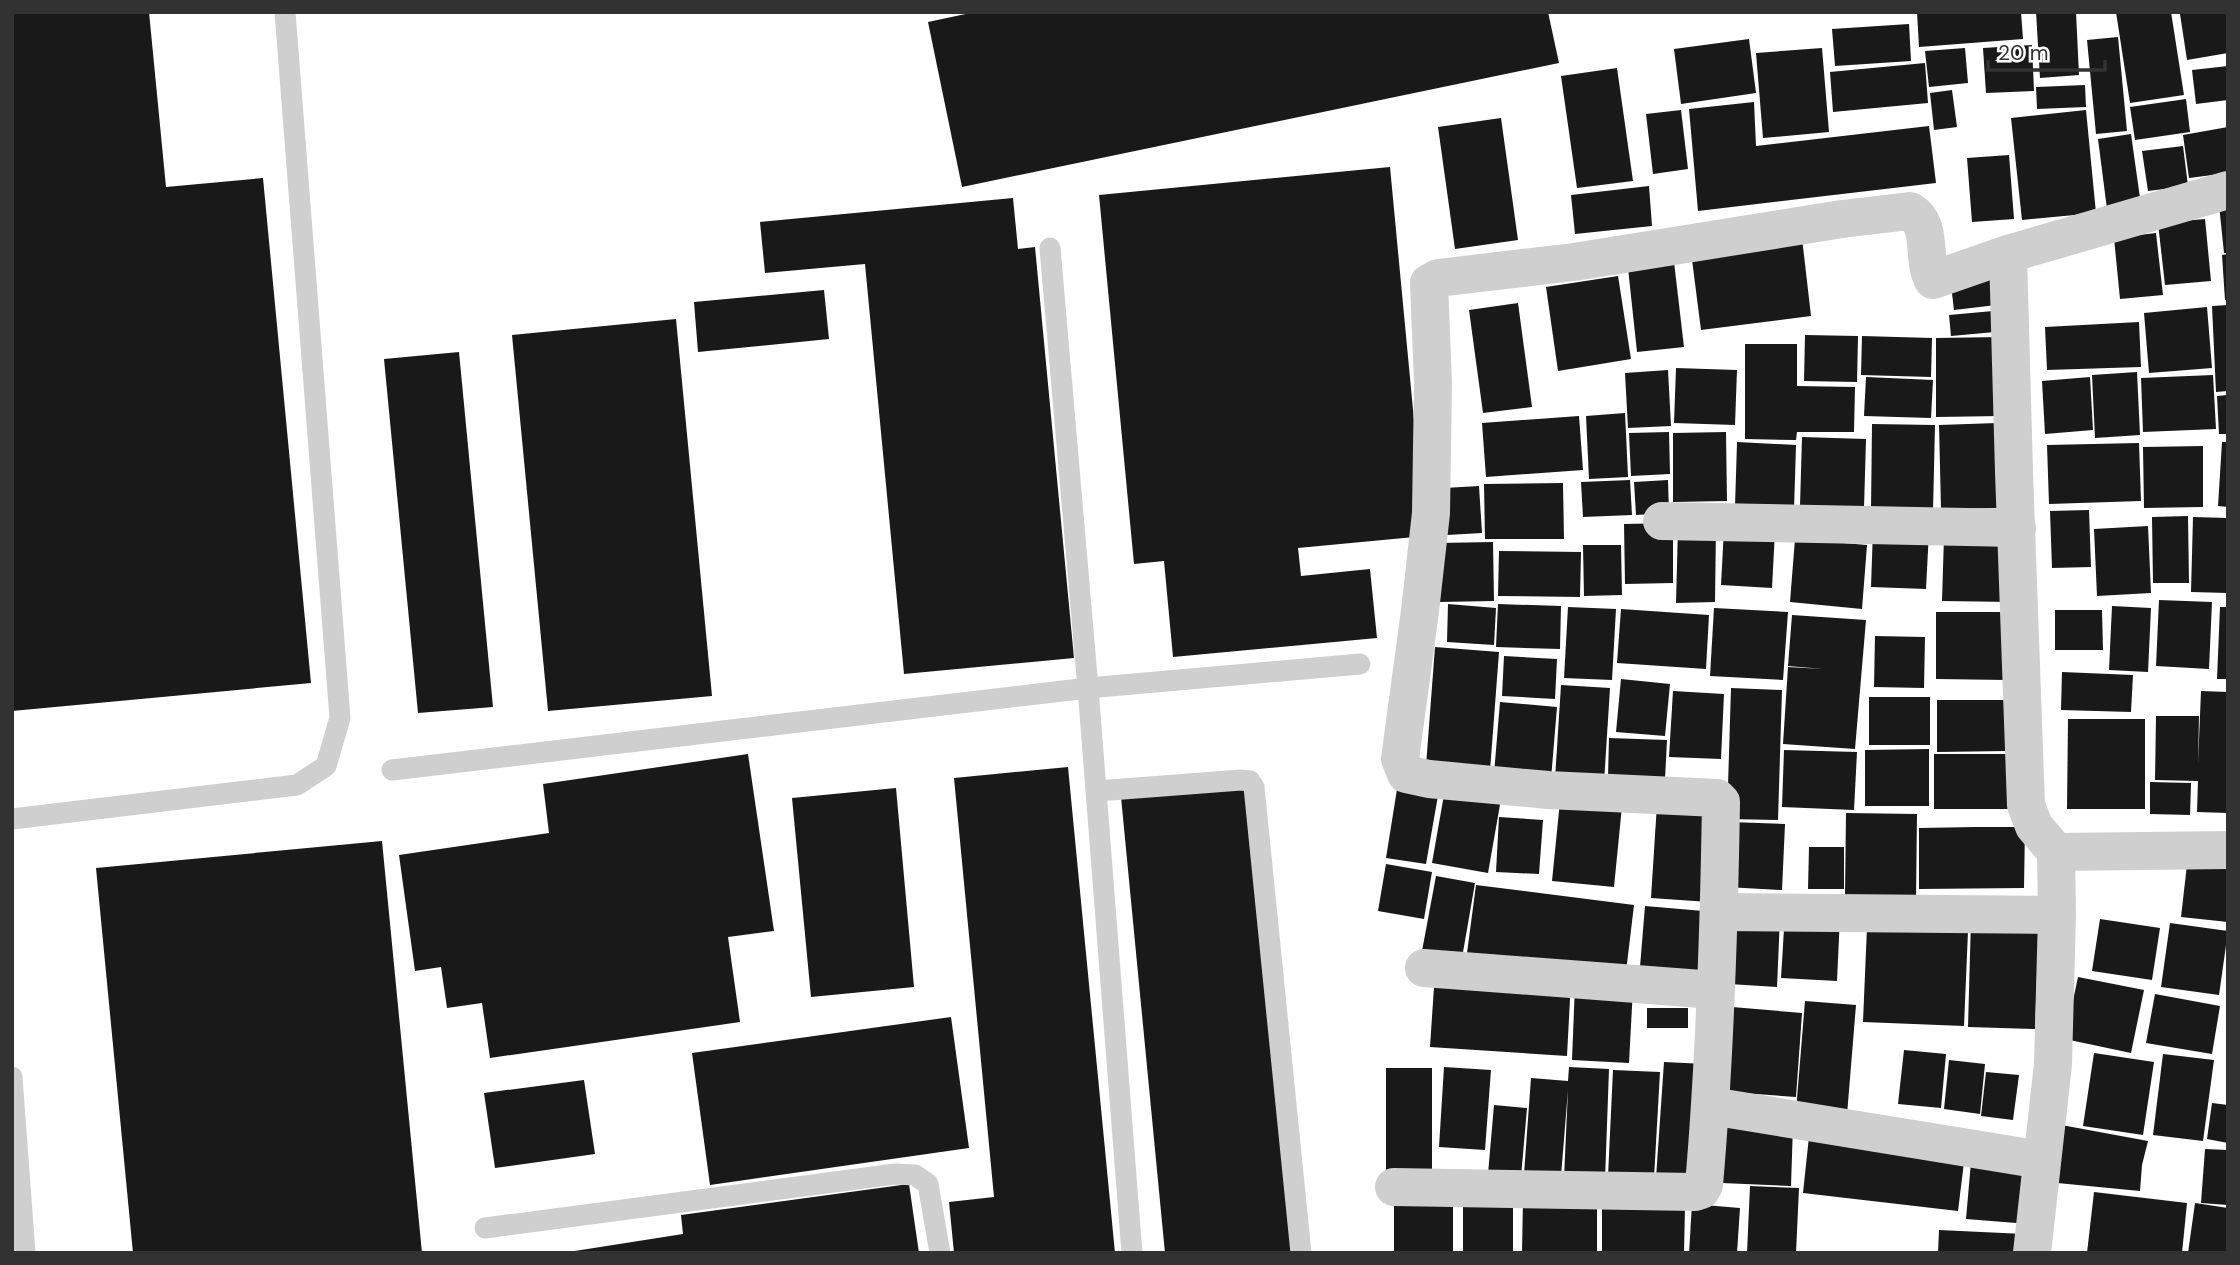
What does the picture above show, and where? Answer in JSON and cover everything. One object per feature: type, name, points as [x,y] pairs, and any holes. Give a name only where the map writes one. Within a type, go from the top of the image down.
[{"type":"street","points":[[1394,1188],[1702,1190],[1711,1106],[1720,912],[1721,802],[1717,798],[1548,790],[1429,779],[1406,774],[1400,759],[1431,513],[1433,383],[1429,283],[1438,278],[1574,262],[1842,219],[1910,211],[1919,216],[1924,226],[1929,272],[1933,280],[2008,254],[2228,190]]},
{"type":"street","points":[[2008,254],[2026,805],[2034,826],[2056,852],[2053,1064],[2032,1253]]},
{"type":"street","points":[[1662,521],[2017,528]]},
{"type":"street","points":[[2056,852],[2228,850]]},
{"type":"street","points":[[1720,912],[2057,915]]},
{"type":"street","points":[[1424,968],[1715,990]]},
{"type":"street","points":[[1711,1106],[2042,1160]]},
{"type":"lane","points":[[12,819],[297,785],[326,766],[340,718],[285,12]]},
{"type":"lane","points":[[1050,248],[1097,791],[1132,1253]]},
{"type":"lane","points":[[392,770],[1088,688],[1360,664]]},
{"type":"lane","points":[[1097,791],[1241,780],[1250,781],[1254,787],[1301,1253]]},
{"type":"lane","points":[[12,1077],[25,1253]]},
{"type":"lane","points":[[485,1228],[895,1174],[915,1175],[928,1184],[940,1253]]},
{"type":"building","points":[[12,12],[149,12],[166,187],[263,178],[311,683],[12,711]]},
{"type":"building","points":[[975,12],[1548,12],[1559,63],[962,187],[928,22]]},
{"type":"building","points":[[1917,12],[2021,12],[2023,39],[1919,47]]},
{"type":"building","points":[[2036,12],[2076,12],[2079,75],[2040,78]]},
{"type":"building","points":[[2116,12],[2171,12],[2184,95],[2130,103]]},
{"type":"building","points":[[2228,12],[2228,53],[2187,60],[2180,14]]},
{"type":"building","points":[[1909,24],[1911,61],[1835,66],[1832,29]]},
{"type":"building","points":[[2118,37],[2127,131],[2096,134],[2087,40]]},
{"type":"building","points":[[1749,39],[1756,93],[1681,104],[1674,49]]},
{"type":"building","points":[[2032,45],[2034,91],[1986,93],[1983,48]]},
{"type":"building","points":[[1822,48],[1829,132],[1763,138],[1756,53]]},
{"type":"building","points":[[1965,48],[1968,83],[1929,87],[1925,51]]},
{"type":"building","points":[[1925,63],[1928,103],[1833,112],[1830,72]]},
{"type":"building","points":[[2228,66],[2228,100],[2196,104],[2192,70]]},
{"type":"building","points":[[1617,68],[1633,181],[1577,188],[1561,76]]},
{"type":"building","points":[[2085,85],[2086,107],[2037,109],[2036,87]]},
{"type":"building","points":[[1952,90],[1957,127],[1934,130],[1930,93]]},
{"type":"building","points":[[2186,99],[2190,132],[2135,140],[2130,107]]},
{"type":"building","points":[[1754,102],[1756,146],[1929,126],[1936,183],[1698,211],[1689,109]]},
{"type":"building","points":[[1681,110],[1688,169],[1653,174],[1646,114]]},
{"type":"building","points":[[2086,110],[2096,213],[2022,220],[2011,118]]},
{"type":"building","points":[[1501,118],[1518,240],[1455,249],[1438,127]]},
{"type":"building","points":[[2228,127],[2228,173],[2189,178],[2183,135]]},
{"type":"building","points":[[2131,134],[2141,205],[2107,209],[2098,139]]},
{"type":"building","points":[[2183,146],[2188,186],[2148,191],[2142,151]]},
{"type":"building","points":[[2009,155],[2014,219],[1972,222],[1967,158]]},
{"type":"building","points":[[1390,167],[1425,536],[1298,548],[1301,576],[1370,569],[1377,638],[1173,657],[1164,561],[1134,564],[1099,195]]},
{"type":"building","points":[[1649,186],[1652,226],[1575,234],[1571,195]]},
{"type":"building","points":[[2228,194],[2228,253],[2224,253],[2218,195]]},
{"type":"building","points":[[1013,198],[1018,249],[1035,247],[1074,658],[904,674],[865,264],[765,273],[760,222]]},
{"type":"building","points":[[2205,219],[2211,281],[2165,285],[2158,223]]},
{"type":"building","points":[[2156,233],[2163,295],[2120,299],[2114,238]]},
{"type":"building","points":[[1802,238],[1811,316],[1701,330],[1691,252]]},
{"type":"building","points":[[2228,254],[2228,300],[2225,300],[2222,255]]},
{"type":"building","points":[[1674,262],[1684,347],[1637,352],[1628,268]]},
{"type":"building","points":[[2002,271],[2005,304],[1954,310],[1950,277]]},
{"type":"building","points":[[1618,276],[1631,359],[1558,371],[1546,287]]},
{"type":"building","points":[[824,290],[829,339],[698,352],[694,302]]},
{"type":"building","points":[[1518,303],[1532,407],[1483,413],[1469,310]]},
{"type":"building","points":[[2228,305],[2228,391],[2216,392],[2212,306]]},
{"type":"building","points":[[2207,307],[2212,368],[2149,373],[2144,313]]},
{"type":"building","points":[[2004,310],[2006,331],[1951,336],[1949,315]]},
{"type":"building","points":[[676,319],[712,696],[548,711],[512,335]]},
{"type":"building","points":[[2139,322],[2141,367],[2047,370],[2045,327]]},
{"type":"building","points":[[1805,335],[1858,336],[1857,382],[1804,381]]},
{"type":"building","points":[[1862,336],[1932,338],[1931,377],[1861,375]]},
{"type":"building","points":[[2002,337],[2002,416],[1936,417],[1936,338]]},
{"type":"building","points":[[1745,344],[1797,344],[1797,386],[1855,387],[1854,432],[1797,432],[1796,440],[1745,439]]},
{"type":"building","points":[[459,352],[493,707],[418,713],[384,359]]},
{"type":"building","points":[[1676,368],[1737,370],[1735,425],[1674,423]]},
{"type":"building","points":[[1668,370],[1671,426],[1628,428],[1625,373]]},
{"type":"building","points":[[2137,372],[2140,435],[2095,438],[2092,375]]},
{"type":"building","points":[[2213,375],[2216,429],[2143,432],[2141,378]]},
{"type":"building","points":[[1866,377],[1933,380],[1931,418],[1864,416]]},
{"type":"building","points":[[2090,377],[2093,430],[2045,434],[2042,381]]},
{"type":"building","points":[[2228,395],[2228,434],[2219,434],[2217,396]]},
{"type":"building","points":[[1625,413],[1628,477],[1589,479],[1586,416]]},
{"type":"building","points":[[1579,416],[1583,470],[1486,477],[1482,423]]},
{"type":"building","points":[[1997,423],[2000,508],[1941,509],[1939,425]]},
{"type":"building","points":[[1872,424],[1935,425],[1933,512],[1871,511]]},
{"type":"building","points":[[1669,432],[1670,474],[1631,476],[1629,433]]},
{"type":"building","points":[[1726,432],[1727,501],[1673,502],[1673,433]]},
{"type":"building","points":[[1802,437],[1866,439],[1864,508],[1800,506]]},
{"type":"building","points":[[1737,442],[1796,445],[1794,509],[1735,507]]},
{"type":"building","points":[[2222,442],[2228,442],[2228,507],[2218,506]]},
{"type":"building","points":[[2139,443],[2141,501],[2049,504],[2047,445]]},
{"type":"building","points":[[2203,446],[2203,507],[2144,508],[2143,447]]},
{"type":"building","points":[[1630,480],[1632,515],[1583,517],[1581,482]]},
{"type":"building","points":[[1668,480],[1669,513],[1636,515],[1634,482]]},
{"type":"building","points":[[1563,483],[1564,539],[1485,539],[1484,484]]},
{"type":"building","points":[[1479,486],[1482,533],[1447,535],[1444,488]]},
{"type":"building","points":[[2089,510],[2091,567],[2052,568],[2050,511]]},
{"type":"building","points":[[2188,516],[2189,583],[2153,583],[2152,517]]},
{"type":"building","points":[[2193,517],[2228,518],[2228,593],[2191,592]]},
{"type":"building","points":[[1673,523],[1673,583],[1625,584],[1624,524]]},
{"type":"building","points":[[1716,526],[1715,602],[1676,603],[1678,527]]},
{"type":"building","points":[[2148,526],[2151,593],[2097,596],[2094,529]]},
{"type":"building","points":[[1724,529],[1775,531],[1772,588],[1721,585]]},
{"type":"building","points":[[1873,529],[1929,531],[1926,589],[1871,587]]},
{"type":"building","points":[[1944,536],[2014,538],[2012,602],[1942,601]]},
{"type":"building","points":[[1795,539],[1867,545],[1862,609],[1790,602]]},
{"type":"building","points":[[1493,542],[1494,601],[1439,602],[1438,543]]},
{"type":"building","points":[[1583,545],[1621,545],[1622,595],[1584,596]]},
{"type":"building","points":[[1499,551],[1581,552],[1580,597],[1498,596]]},
{"type":"building","points":[[2159,600],[2212,602],[2209,669],[2156,666]]},
{"type":"building","points":[[1448,604],[1496,608],[1494,645],[1447,642]]},
{"type":"building","points":[[1498,604],[1561,606],[1560,649],[1496,647]]},
{"type":"building","points":[[2112,606],[2151,608],[2148,672],[2109,670]]},
{"type":"building","points":[[1568,607],[1616,609],[1612,680],[1564,678]]},
{"type":"building","points":[[2220,607],[2228,607],[2228,679],[2217,679]]},
{"type":"building","points":[[1714,608],[1788,612],[1783,680],[1710,676]]},
{"type":"building","points":[[1621,609],[1709,615],[1706,669],[1617,663]]},
{"type":"building","points":[[2055,610],[2102,610],[2103,650],[2055,650]]},
{"type":"building","points":[[1936,612],[2007,612],[2007,680],[1936,679]]},
{"type":"building","points":[[1792,615],[1866,620],[1855,749],[1783,744],[1788,667],[1823,669],[1788,666]]},
{"type":"building","points":[[1875,636],[1925,637],[1924,688],[1874,687]]},
{"type":"building","points":[[1435,647],[1499,652],[1490,771],[1426,766]]},
{"type":"building","points":[[1504,656],[1557,659],[1555,699],[1502,696]]},
{"type":"building","points":[[2062,672],[2133,675],[2131,712],[2061,710]]},
{"type":"building","points":[[1621,679],[1670,684],[1665,736],[1616,732]]},
{"type":"building","points":[[1561,685],[1610,688],[1604,783],[1555,779]]},
{"type":"building","points":[[1731,688],[1782,690],[1778,820],[1727,819]]},
{"type":"building","points":[[1673,691],[1724,694],[1721,759],[1669,757]]},
{"type":"building","points":[[2201,691],[2228,692],[2228,813],[2197,812],[2198,781],[2155,780],[2156,716],[2199,716],[2198,764]]},
{"type":"building","points":[[1869,697],[1930,697],[1930,745],[1869,745]]},
{"type":"building","points":[[1937,700],[2008,700],[2007,751],[1937,752]]},
{"type":"building","points":[[1500,702],[1557,707],[1551,779],[1494,774]]},
{"type":"building","points":[[2068,719],[2145,719],[2145,809],[2067,809]]},
{"type":"building","points":[[1609,738],[1667,740],[1665,779],[1608,777]]},
{"type":"building","points":[[1929,749],[1929,806],[1865,806],[1865,750]]},
{"type":"building","points":[[1784,750],[1857,752],[1854,810],[1782,807]]},
{"type":"building","points":[[748,754],[774,931],[728,937],[740,1022],[490,1058],[482,1003],[447,1008],[441,967],[415,971],[399,855],[549,833],[543,784]]},
{"type":"building","points":[[1934,754],[2014,754],[2014,809],[1934,809]]},
{"type":"building","points":[[1068,767],[1115,1253],[954,1253],[949,1202],[994,1197],[954,778]]},
{"type":"building","points":[[2150,782],[2191,783],[2190,815],[2150,814]]},
{"type":"building","points":[[1398,783],[1439,790],[1426,864],[1386,858]]},
{"type":"building","points":[[1249,785],[1294,1253],[1165,1253],[1121,797]]},
{"type":"building","points":[[896,788],[914,987],[811,997],[792,798]]},
{"type":"building","points":[[1445,789],[1501,799],[1488,873],[1432,863]]},
{"type":"building","points":[[1560,801],[1622,806],[1614,887],[1552,881]]},
{"type":"building","points":[[1657,804],[1714,806],[1709,902],[1651,898]]},
{"type":"building","points":[[1846,813],[1917,814],[1916,897],[1845,896]]},
{"type":"building","points":[[1499,817],[1543,820],[1539,874],[1496,872]]},
{"type":"building","points":[[1729,822],[1785,824],[1782,890],[1726,887]]},
{"type":"building","points":[[2025,827],[2024,888],[1919,889],[1919,828]]},
{"type":"building","points":[[382,841],[422,1253],[133,1253],[96,868]]},
{"type":"building","points":[[1809,847],[1844,847],[1844,889],[1808,889]]},
{"type":"building","points":[[2188,856],[2228,861],[2228,922],[2181,917]]},
{"type":"building","points":[[1386,864],[1432,872],[1424,919],[1378,911]]},
{"type":"building","points":[[1436,876],[1475,883],[1462,958],[1422,951]]},
{"type":"building","points":[[1476,885],[1634,905],[1626,972],[1467,953]]},
{"type":"building","points":[[1645,906],[1715,912],[1709,985],[1639,979]]},
{"type":"building","points":[[1785,913],[1840,916],[1837,981],[1781,978]]},
{"type":"building","points":[[1732,914],[1780,917],[1777,987],[1729,984]]},
{"type":"building","points":[[1971,919],[2039,921],[2035,1029],[1968,1027]]},
{"type":"building","points":[[2100,919],[2160,928],[2152,980],[2092,971]]},
{"type":"building","points":[[2170,923],[2228,931],[2219,995],[2161,987]]},
{"type":"building","points":[[1867,927],[1968,931],[1964,1026],[1863,1022]]},
{"type":"building","points":[[1435,972],[1571,980],[1567,1056],[1430,1047]]},
{"type":"building","points":[[2078,977],[2144,990],[2131,1053],[2065,1039]]},
{"type":"building","points":[[1575,985],[1633,988],[1629,1063],[1572,1060]]},
{"type":"building","points":[[2155,994],[2220,1006],[2212,1054],[2146,1043]]},
{"type":"building","points":[[1805,1001],[1856,1005],[1847,1115],[1796,1111]]},
{"type":"building","points":[[1720,1006],[1802,1013],[1796,1097],[1714,1091]]},
{"type":"building","points":[[1647,1008],[1688,1008],[1688,1028],[1647,1028]]},
{"type":"building","points":[[951,1017],[969,1148],[710,1185],[692,1053]]},
{"type":"building","points":[[1904,1050],[1946,1054],[1941,1108],[1898,1104]]},
{"type":"building","points":[[2094,1053],[2154,1062],[2143,1135],[2083,1126]]},
{"type":"building","points":[[2163,1054],[2214,1060],[2203,1141],[2153,1135]]},
{"type":"building","points":[[1949,1060],[1985,1064],[1980,1114],[1944,1109]]},
{"type":"building","points":[[1664,1062],[1705,1064],[1696,1181],[1656,1178]]},
{"type":"building","points":[[1444,1067],[1491,1070],[1485,1150],[1439,1147]]},
{"type":"building","points":[[1569,1067],[1609,1069],[1605,1180],[1564,1178],[1568,1090],[1561,1176],[1524,1174],[1531,1078],[1568,1081]]},
{"type":"building","points":[[1386,1068],[1432,1068],[1432,1173],[1386,1173]]},
{"type":"building","points":[[1613,1070],[1660,1072],[1654,1178],[1608,1176]]},
{"type":"building","points":[[1986,1072],[2019,1075],[2013,1120],[1981,1116]]},
{"type":"building","points":[[584,1080],[595,1154],[495,1168],[484,1093]]},
{"type":"building","points":[[2212,1103],[2228,1105],[2228,1143],[2207,1139]]},
{"type":"building","points":[[1494,1105],[1527,1108],[1521,1177],[1488,1174]]},
{"type":"building","points":[[1724,1123],[1793,1125],[1791,1186],[1722,1183]]},
{"type":"building","points":[[2056,1124],[2148,1141],[2142,1165],[2140,1191],[2047,1182]]},
{"type":"building","points":[[1810,1127],[1966,1146],[1958,1211],[1803,1193]]},
{"type":"building","points":[[2205,1149],[2228,1150],[2228,1205],[2201,1203]]},
{"type":"building","points":[[1971,1162],[2035,1168],[2029,1224],[1966,1219]]},
{"type":"building","points":[[909,1184],[919,1253],[562,1253],[683,1234],[681,1215]]},
{"type":"building","points":[[1750,1186],[1799,1188],[1796,1253],[1747,1253]]},
{"type":"building","points":[[1394,1191],[1453,1192],[1453,1253],[1394,1253]]},
{"type":"building","points":[[2094,1192],[2187,1203],[2182,1253],[2087,1253]]},
{"type":"building","points":[[1513,1198],[1513,1253],[1463,1253],[1463,1199]]},
{"type":"building","points":[[1523,1198],[1597,1198],[1597,1253],[1522,1253]]},
{"type":"building","points":[[2195,1203],[2228,1208],[2228,1253],[2188,1253]]},
{"type":"building","points":[[1692,1204],[1740,1208],[1737,1253],[1689,1253]]},
{"type":"building","points":[[1602,1206],[1685,1206],[1684,1253],[1602,1253]]},
{"type":"building","points":[[1939,1230],[2024,1234],[2023,1253],[1938,1253]]}]
